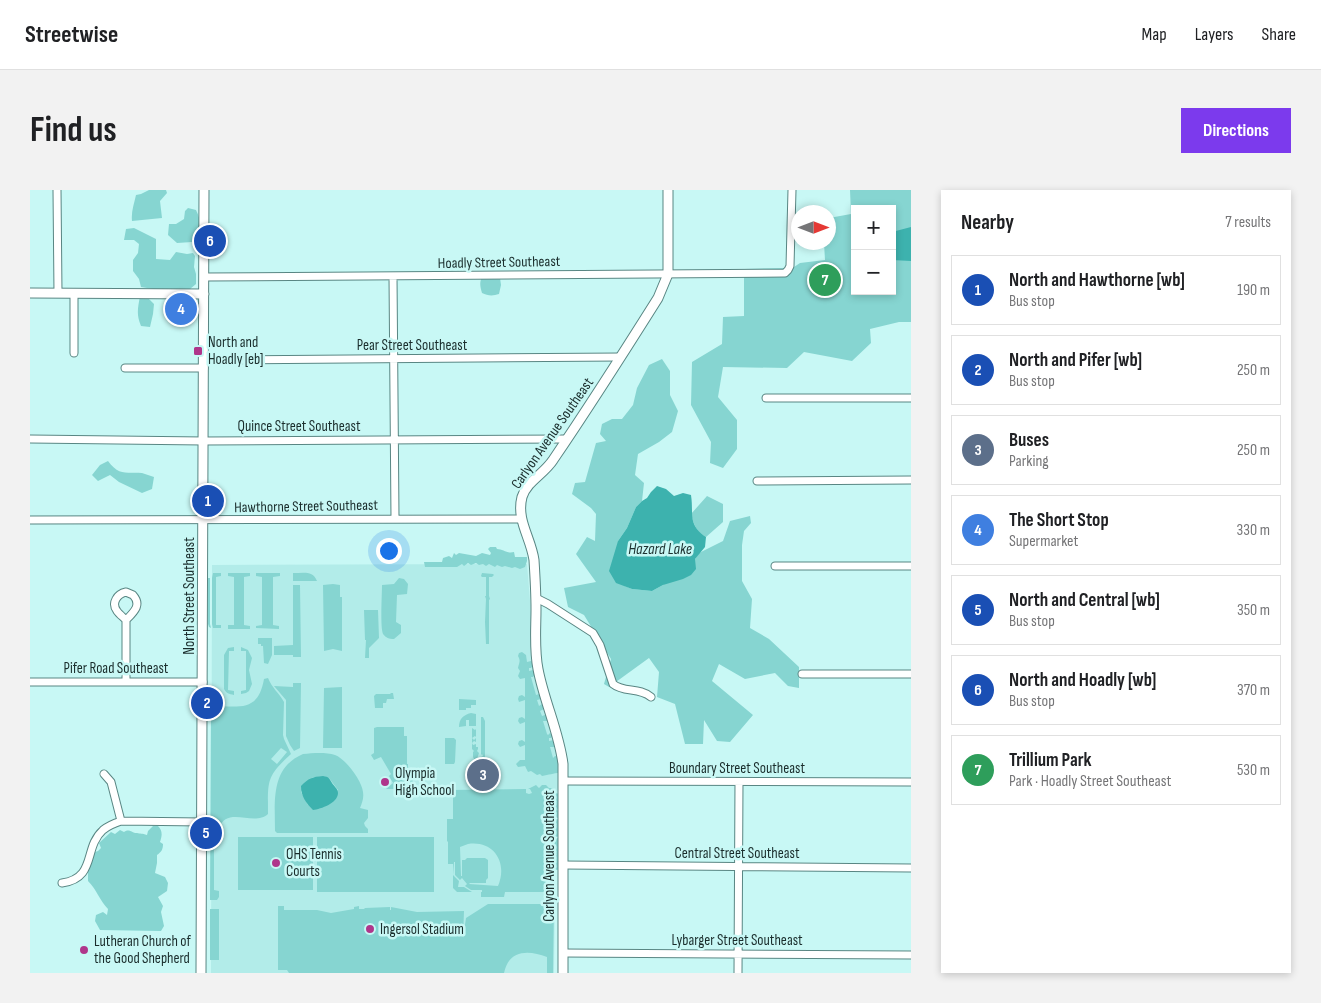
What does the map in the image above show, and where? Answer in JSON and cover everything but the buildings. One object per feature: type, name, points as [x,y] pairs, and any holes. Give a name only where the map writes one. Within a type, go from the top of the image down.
[{"type":"street","points":[[57,190],[58,293]]},
{"type":"street","name":"North Street Southeast","points":[[201,973],[204,190]]},
{"type":"street","name":"Carlyon Avenue Southeast","points":[[563,973],[562,756],[543,690],[535,651],[536,598],[532,550],[521,519],[520,508],[525,491],[551,463],[658,298],[668,274],[668,190]]},
{"type":"street","name":"Hoadly Street Southeast","points":[[205,277],[785,273],[790,266],[792,190]]},
{"type":"street","points":[[393,276],[394,518]]},
{"type":"street","points":[[30,293],[204,294]]},
{"type":"street","points":[[74,293],[74,353]]},
{"type":"street","name":"Pear Street Southeast","points":[[125,368],[393,358],[621,357]]},
{"type":"street","points":[[766,398],[911,398]]},
{"type":"street","name":"Quince Street Southeast","points":[[30,439],[204,441],[567,439]]},
{"type":"street","points":[[757,481],[911,480]]},
{"type":"street","name":"Hawthorne Street Southeast","points":[[30,520],[521,519]]},
{"type":"street","points":[[776,566],[911,566]]},
{"type":"street","points":[[536,598],[593,633],[600,645],[613,684],[618,688],[640,690],[651,697]]},
{"type":"street","points":[[126,620],[126,682]]},
{"type":"street","points":[[802,674],[911,674]]},
{"type":"street","name":"Pifer Road Southeast","points":[[30,682],[203,682]]},
{"type":"street","points":[[104,774],[111,782],[121,821]]},
{"type":"street","name":"Boundary Street Southeast","points":[[563,782],[911,782]]},
{"type":"street","points":[[738,973],[739,782]]},
{"type":"street","points":[[62,883],[73,881],[82,875],[93,844],[99,834],[110,825],[121,821],[202,822]]},
{"type":"street","name":"Central Street Southeast","points":[[563,866],[911,868]]},
{"type":"street","name":"Lybarger Street Southeast","points":[[563,953],[911,955]]},
{"type":"shaded area","points":[[149,190],[166,190],[167,193],[160,201],[162,218],[132,221],[132,211],[136,195]]},
{"type":"shaded area","points":[[850,190],[911,190],[911,322],[899,322],[870,329],[871,343],[852,361],[804,352],[787,368],[723,367],[718,397],[737,420],[737,449],[723,468],[710,463],[711,442],[691,405],[692,362],[722,344],[723,317],[744,316],[744,269],[787,268],[788,271],[800,263],[825,260],[824,250],[836,250],[836,217],[851,214]]},
{"type":"shaded area","points":[[188,208],[196,210],[199,218],[200,231],[197,243],[177,243],[168,235],[169,224],[176,224],[184,219],[185,211]]},
{"type":"shaded area","points":[[134,228],[156,239],[156,259],[170,260],[176,252],[193,253],[195,256],[196,284],[175,297],[159,290],[141,287],[139,279],[133,271],[133,260],[138,253],[139,244],[134,240],[124,240],[126,229]]},
{"type":"shaded area","points":[[483,275],[500,278],[499,294],[486,295],[482,293],[480,284]]},
{"type":"shaded area","points":[[145,295],[154,304],[150,327],[141,326],[138,318],[140,296]]},
{"type":"shaded area","points":[[662,359],[670,371],[670,395],[678,411],[672,432],[638,454],[635,475],[644,483],[642,501],[636,507],[627,528],[618,541],[625,586],[632,589],[652,591],[663,585],[695,559],[699,553],[723,541],[730,521],[750,516],[751,523],[744,531],[742,545],[742,581],[752,599],[750,628],[769,639],[799,667],[799,688],[788,686],[775,673],[745,679],[719,664],[712,681],[753,715],[730,742],[717,741],[704,720],[703,744],[685,744],[675,704],[657,697],[659,672],[649,658],[609,687],[604,684],[611,659],[584,615],[568,607],[564,588],[596,582],[576,554],[587,537],[595,541],[596,514],[572,494],[575,483],[585,482],[596,443],[606,441],[600,434],[602,424],[612,419],[622,419],[633,405],[637,388],[649,365]]},
{"type":"shaded area","points":[[108,461],[119,471],[142,473],[154,477],[152,489],[142,493],[119,482],[110,475],[98,481],[92,475],[100,465]]},
{"type":"shaded area","points":[[707,496],[723,504],[723,522],[706,537],[696,527],[691,514]]},
{"type":"shaded area","points":[[490,547],[514,552],[515,557],[527,557],[525,567],[520,569],[497,565],[495,567],[489,564],[486,566],[476,563],[471,565],[468,563],[457,567],[425,567],[424,562],[442,562],[443,558],[449,556],[452,558],[454,553],[456,555],[459,553],[476,556],[482,553],[490,555],[491,553],[488,549]]},
{"type":"shaded area","name":"Olympia High School","points":[[527,564],[535,661],[562,766],[556,798],[554,973],[211,973],[212,565]]},
{"type":"shaded area","points":[[213,573],[221,573],[221,576],[216,577],[216,625],[221,625],[221,628],[213,628],[212,624]]},
{"type":"shaded area","points":[[228,573],[250,573],[250,576],[244,577],[244,625],[250,626],[250,629],[228,629],[228,625],[234,625],[234,577],[228,576]]},
{"type":"shaded area","points":[[256,573],[280,573],[280,576],[273,577],[273,625],[279,626],[279,629],[256,628],[256,626],[262,625],[262,577],[256,576]]},
{"type":"shaded area","points":[[293,573],[313,575],[317,581],[293,581]]},
{"type":"shaded area","points":[[482,573],[494,575],[489,577],[489,644],[486,644],[485,622],[486,577],[481,576]]},
{"type":"shaded area","points":[[208,578],[210,578],[211,628],[208,624]]},
{"type":"shaded area","points":[[399,578],[404,579],[408,584],[407,594],[397,595],[396,622],[401,625],[401,633],[394,639],[391,639],[383,634],[382,630],[382,585],[394,584]]},
{"type":"shaded area","points":[[293,585],[300,585],[301,657],[274,655],[274,646],[293,645]]},
{"type":"shaded area","points":[[323,585],[340,585],[340,597],[342,597],[342,651],[333,649],[324,651]]},
{"type":"shaded area","points":[[364,610],[378,610],[379,638],[369,648],[369,658],[365,658]]},
{"type":"shaded area","points":[[258,638],[272,638],[272,655],[268,664],[264,663],[263,646],[258,644]]},
{"type":"shaded area","points":[[234,647],[234,651],[229,651],[228,690],[234,691],[234,695],[224,689],[224,655],[228,648]]},
{"type":"shaded area","points":[[241,647],[248,650],[252,658],[249,670],[252,684],[249,691],[241,694],[241,691],[246,690],[246,651],[241,651]]},
{"type":"shaded area","points":[[522,652],[526,655],[527,662],[531,661],[534,664],[529,668],[529,671],[533,670],[536,673],[531,677],[536,695],[539,694],[542,697],[537,700],[539,706],[542,704],[545,706],[540,711],[542,716],[548,715],[549,718],[547,721],[543,721],[547,734],[553,735],[549,738],[549,741],[554,740],[556,743],[554,747],[550,747],[553,758],[555,756],[559,757],[560,773],[537,775],[531,771],[528,772],[525,766],[518,767],[516,764],[520,760],[525,760],[525,745],[520,747],[518,744],[522,740],[525,742],[525,722],[520,724],[518,721],[522,717],[525,719],[525,700],[519,702],[518,699],[522,695],[525,697],[525,678],[520,679],[518,676],[520,661],[518,656]]},
{"type":"shaded area","points":[[268,678],[284,702],[283,735],[291,754],[277,768],[270,780],[268,814],[255,818],[228,818],[219,829],[214,830],[214,890],[219,891],[219,897],[217,900],[210,900],[211,706],[238,706],[252,702],[257,698],[264,679]],"holes":[[[281,748],[287,752],[277,764],[271,759]]]},
{"type":"shaded area","points":[[293,683],[301,683],[300,748],[294,751],[286,736],[286,700],[274,686],[293,687]]},
{"type":"shaded area","points":[[342,687],[342,748],[323,748],[324,688]]},
{"type":"shaded area","points":[[393,693],[394,699],[387,699],[386,703],[383,703],[383,708],[375,708],[374,696],[376,694]]},
{"type":"shaded area","points":[[459,699],[476,700],[476,705],[471,705],[471,708],[466,708],[466,710],[459,710]]},
{"type":"shaded area","points":[[471,713],[476,714],[476,726],[469,726],[469,720],[466,720],[466,726],[459,727],[462,718]]},
{"type":"shaded area","points":[[481,717],[485,721],[485,764],[481,764],[481,757],[483,756],[481,755]]},
{"type":"shaded area","points":[[404,727],[404,736],[407,736],[408,775],[413,779],[413,789],[386,789],[393,783],[389,776],[391,774],[381,757],[374,760],[371,755],[374,753],[374,728]]},
{"type":"shaded area","points":[[472,728],[476,729],[476,737],[472,738]]},
{"type":"shaded area","points":[[445,738],[454,738],[456,740],[454,764],[445,764]]},
{"type":"shaded area","points":[[472,743],[478,747],[477,759],[473,757]]},
{"type":"shaded area","points":[[328,753],[344,761],[357,777],[362,787],[363,796],[360,808],[368,810],[368,818],[364,823],[368,833],[277,833],[275,831],[275,798],[277,787],[285,768],[292,760],[303,754]],"holes":[[[313,777],[329,778],[338,790],[308,805],[301,792]]]},
{"type":"shaded area","points":[[536,785],[539,788],[542,785],[546,785],[556,790],[560,797],[558,801],[561,807],[557,810],[561,812],[561,816],[555,817],[554,820],[561,821],[561,834],[557,837],[555,836],[555,840],[557,838],[561,839],[561,852],[558,856],[561,857],[561,868],[554,869],[554,892],[505,892],[504,897],[481,897],[482,890],[471,890],[465,886],[467,884],[462,878],[460,880],[455,875],[455,862],[453,875],[453,864],[448,864],[447,819],[453,819],[453,797],[448,797],[452,790],[526,789],[526,793],[532,793],[528,789]],"holes":[[[468,844],[477,844],[492,849],[500,862],[501,877],[498,886],[469,884],[486,883],[488,878],[488,860],[485,858],[467,858],[462,860],[461,876],[460,847]]]},
{"type":"shaded area","points":[[153,826],[158,826],[161,830],[160,842],[163,844],[162,851],[157,855],[155,873],[165,877],[168,883],[167,891],[158,897],[163,906],[161,912],[164,926],[161,931],[100,930],[95,921],[96,915],[103,912],[107,915],[108,909],[88,881],[88,863],[92,853],[101,848],[99,843],[111,832],[115,834],[120,830],[147,835]]},
{"type":"shaded area","name":"OHS Tennis Courts","points":[[238,837],[313,837],[313,890],[238,890]]},
{"type":"shaded area","points":[[317,837],[434,837],[434,892],[317,892]]},
{"type":"shaded area","points":[[453,875],[459,881],[458,887],[464,887],[472,892],[457,892],[453,888]]},
{"type":"shaded area","name":"Ingersol Stadium","points":[[488,904],[554,904],[553,973],[547,973],[547,957],[533,953],[521,953],[510,959],[504,973],[289,973],[287,970],[278,970],[278,906],[284,906],[284,910],[317,910],[331,913],[354,909],[354,907],[359,906],[359,909],[390,907],[391,910],[391,907],[417,912],[464,911],[463,938],[466,918]]},
{"type":"shaded area","points":[[210,909],[219,909],[219,960],[210,960]]},
{"type":"water","points":[[911,227],[911,261],[896,260],[896,231]]},
{"type":"water","name":"Hazard Lake","points":[[657,486],[666,489],[674,496],[683,493],[691,495],[692,518],[696,528],[706,537],[705,547],[695,559],[696,569],[691,575],[652,591],[632,589],[616,583],[609,571],[618,541],[627,528],[636,507]]},
{"type":"water","points":[[323,776],[329,778],[337,789],[337,797],[328,805],[313,810],[304,799],[301,786],[311,778]]},
{"type":"place","name":"North and Hoadly [wb]","points":[[210,241]]},
{"type":"place","name":"Trillium Park","points":[[825,280]]},
{"type":"place","name":"The Short Stop","points":[[181,309]]},
{"type":"place","name":"North and Hoadly [eb]","points":[[198,351]]},
{"type":"place","name":"North and Hawthorne [wb]","points":[[208,501]]},
{"type":"place","name":"North and Pifer [wb]","points":[[207,703]]},
{"type":"place","name":"Buses","points":[[483,775]]},
{"type":"place","name":"Olympia High School","points":[[385,782]]},
{"type":"place","name":"North and Central [wb]","points":[[206,833]]},
{"type":"place","name":"OHS Tennis Courts","points":[[276,863]]},
{"type":"place","name":"Ingersol Stadium","points":[[370,929]]},
{"type":"place","name":"Lutheran Church of the Good Shepherd","points":[[84,950]]}]
